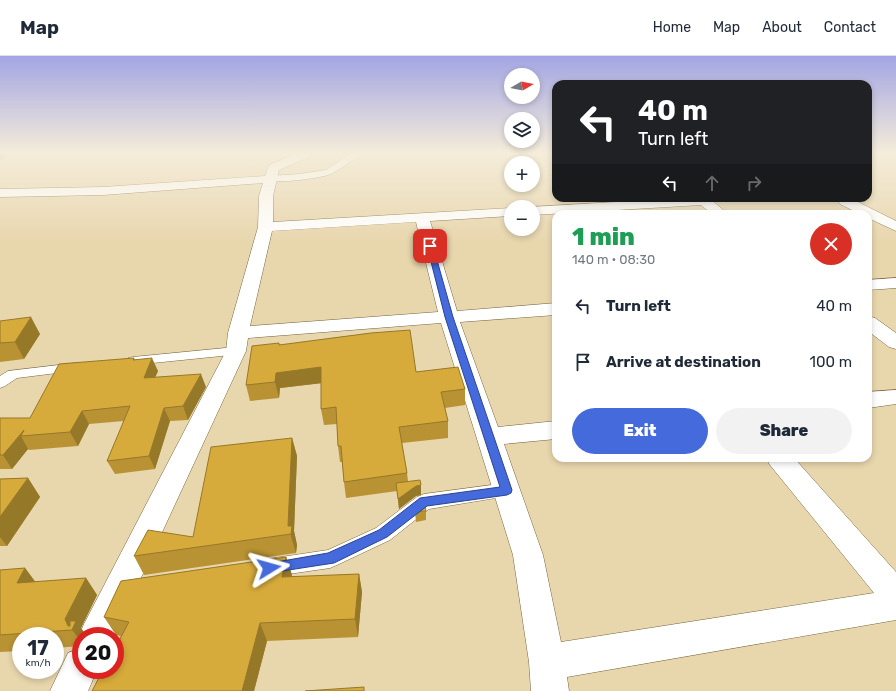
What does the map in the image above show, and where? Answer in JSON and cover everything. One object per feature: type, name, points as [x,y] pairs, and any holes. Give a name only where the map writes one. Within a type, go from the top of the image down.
[{"type":"street","points":[[0,193],[103,191],[206,184]]},
{"type":"street","points":[[100,627],[237,342],[265,227],[270,184]]},
{"type":"street","points":[[594,210],[692,202]]},
{"type":"street","points":[[705,202],[716,210]]},
{"type":"street","points":[[847,202],[863,210]]},
{"type":"street","points":[[540,211],[552,212]]},
{"type":"street","points":[[265,227],[504,212]]},
{"type":"street","points":[[872,215],[896,227]]},
{"type":"street","points":[[422,218],[449,317],[528,556],[548,676],[896,605]]},
{"type":"street","points":[[872,285],[896,283]]},
{"type":"street","points":[[237,342],[449,317],[552,309]]},
{"type":"street","points":[[872,325],[896,343]]},
{"type":"street","points":[[872,400],[896,397]]},
{"type":"street","points":[[489,437],[552,430]]},
{"type":"street","points":[[782,462],[896,595]]},
{"type":"street","points":[[69,691],[75,679]]},
{"type":"lane","points":[[117,363],[237,342]]},
{"type":"lane","points":[[0,383],[13,374],[93,365]]},
{"type":"lane","points":[[252,570],[330,559],[383,534],[424,502],[507,490]]},
{"type":"lane","points":[[119,590],[142,586]]},
{"type":"building","points":[[31,317],[15,342],[0,343],[0,321]]},
{"type":"building","points":[[410,330],[416,372],[458,367],[465,389],[441,392],[448,421],[399,427],[407,473],[344,482],[341,446],[338,446],[336,407],[321,409],[321,367],[276,373],[275,382],[246,385],[252,346],[279,343],[279,345],[371,333]]},
{"type":"building","points":[[134,358],[133,360],[152,358],[144,378],[201,374],[183,406],[164,408],[149,456],[107,461],[130,406],[82,411],[70,432],[21,436],[24,430],[3,455],[0,455],[0,418],[30,418],[59,364]]},
{"type":"building","points":[[292,438],[288,526],[292,526],[291,534],[134,556],[148,530],[193,537],[211,447]]},
{"type":"building","points":[[28,478],[0,517],[0,479]]},
{"type":"building","points":[[420,480],[421,485],[416,486],[398,499],[396,483]]},
{"type":"building","points":[[425,505],[426,511],[415,512]]},
{"type":"building","points":[[286,557],[282,577],[359,574],[355,619],[260,623],[242,691],[92,691],[98,679],[124,679],[124,631],[129,622],[104,617],[121,581]]},
{"type":"building","points":[[25,568],[17,583],[86,578],[65,619],[68,626],[70,626],[70,621],[76,621],[72,627],[72,630],[64,631],[64,627],[12,627],[12,634],[0,635],[0,570]]},
{"type":"building","points":[[364,687],[364,691],[305,691]]},
{"type":"route","points":[[269,568],[330,559],[383,534],[424,502],[507,490],[449,317],[430,246]]}]
